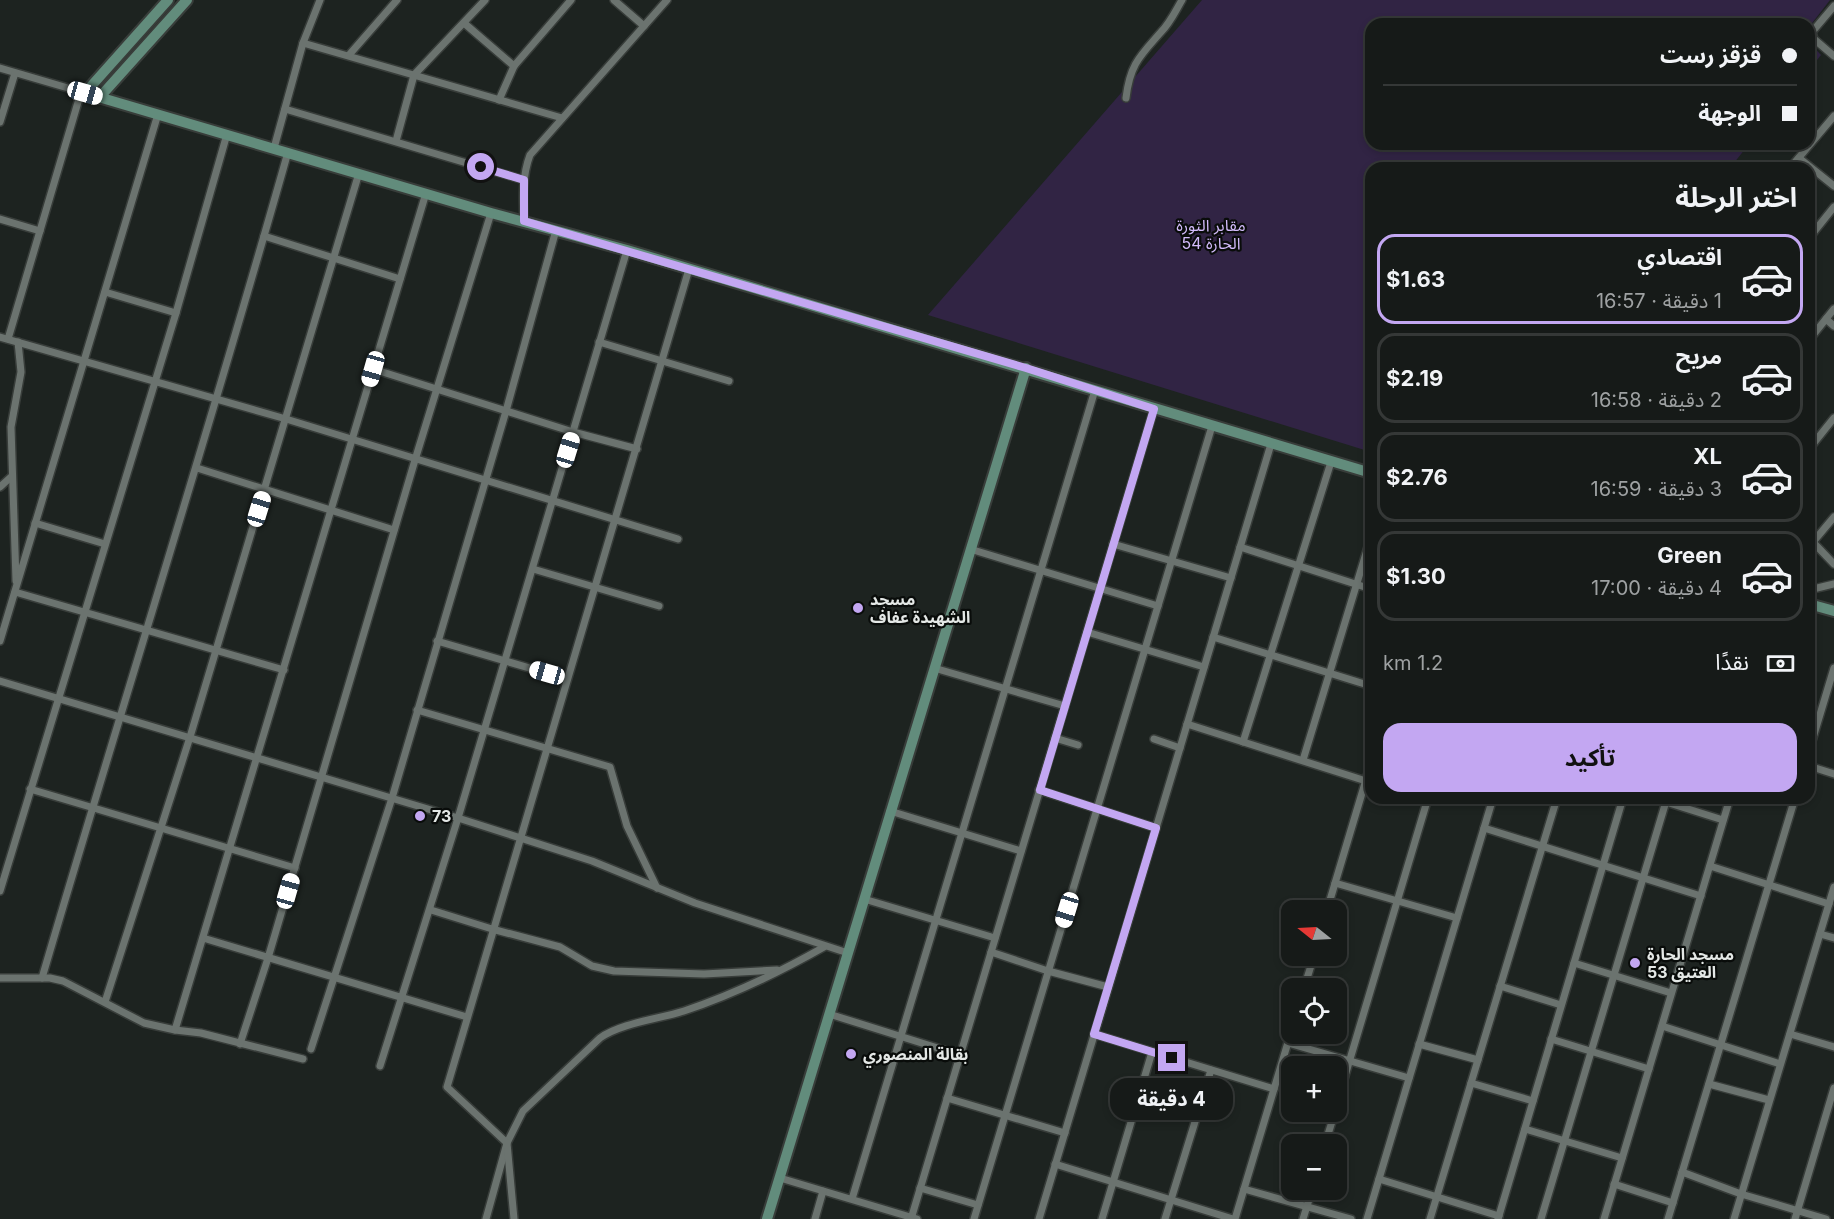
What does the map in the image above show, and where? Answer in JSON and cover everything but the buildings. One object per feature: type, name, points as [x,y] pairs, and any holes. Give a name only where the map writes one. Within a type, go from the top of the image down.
[{"type":"main road","points":[[168,0],[83,93],[1026,368],[1365,472]]},
{"type":"main road","points":[[99,98],[187,0]]},
{"type":"main road","points":[[767,1219],[1026,368]]},
{"type":"main road","points":[[1815,606],[1834,611]]},
{"type":"street","points":[[273,148],[303,43],[320,0]]},
{"type":"street","points":[[349,55],[398,0]]},
{"type":"street","points":[[396,141],[414,75],[485,0]]},
{"type":"street","points":[[499,100],[514,66],[572,0]]},
{"type":"street","points":[[614,0],[644,26]]},
{"type":"street","points":[[524,221],[525,168],[530,155],[668,0]]},
{"type":"street","points":[[1126,98],[1130,75],[1137,60],[1145,47],[1163,31],[1182,0]]},
{"type":"street","points":[[1815,28],[1834,6]]},
{"type":"street","points":[[464,23],[514,66]]},
{"type":"street","points":[[1815,40],[1834,56]]},
{"type":"street","points":[[303,43],[562,118]]},
{"type":"street","points":[[0,68],[83,93],[4,338],[286,419],[678,540]]},
{"type":"street","points":[[0,122],[15,73]]},
{"type":"street","points":[[285,109],[524,180]]},
{"type":"street","points":[[0,641],[158,114]]},
{"type":"street","points":[[1815,139],[1834,116]]},
{"type":"street","points":[[0,891],[176,313],[227,134]]},
{"type":"street","points":[[1795,162],[1806,150]]},
{"type":"street","points":[[42,978],[217,399],[288,152]]},
{"type":"street","points":[[1799,158],[1804,162]]},
{"type":"street","points":[[1815,171],[1834,186]]},
{"type":"street","points":[[105,1002],[162,830],[359,173]]},
{"type":"street","points":[[175,1030],[426,193]]},
{"type":"street","points":[[1815,231],[1834,207]]},
{"type":"street","points":[[240,1044],[268,958],[394,530],[491,213]]},
{"type":"street","points":[[0,219],[40,231]]},
{"type":"street","points":[[311,1049],[392,798],[486,481],[556,230]]},
{"type":"street","points":[[264,236],[400,279]]},
{"type":"street","points":[[380,1066],[458,818],[627,250]]},
{"type":"street","points":[[514,1219],[507,1143],[447,1087],[689,269]]},
{"type":"street","points":[[105,292],[176,313]]},
{"type":"street","points":[[1815,333],[1834,309]]},
{"type":"street","points":[[1826,319],[1834,326]]},
{"type":"street","points":[[15,589],[11,427],[21,372],[18,342]]},
{"type":"street","points":[[599,342],[729,381]]},
{"type":"street","points":[[373,369],[573,432],[637,449]]},
{"type":"street","points":[[852,1199],[1095,390]]},
{"type":"street","points":[[780,1178],[913,1218],[920,1188],[1154,409]]},
{"type":"street","points":[[1815,442],[1834,418]]},
{"type":"street","points":[[974,1219],[1212,426]]},
{"type":"street","points":[[1039,1219],[1271,444]]},
{"type":"street","points":[[1243,742],[1331,462]]},
{"type":"street","points":[[196,468],[394,530]]},
{"type":"street","points":[[0,487],[12,476]]},
{"type":"street","points":[[1815,536],[1834,517]]},
{"type":"street","points":[[35,523],[105,544]]},
{"type":"street","points":[[1113,544],[1231,578]]},
{"type":"street","points":[[1815,544],[1834,564]]},
{"type":"street","points":[[1240,547],[1365,586]]},
{"type":"street","points":[[970,549],[1158,606]]},
{"type":"street","points":[[1303,760],[1365,557]]},
{"type":"street","points":[[533,569],[659,606]]},
{"type":"street","points":[[1815,589],[1834,584]]},
{"type":"street","points":[[15,589],[147,631],[284,670]]},
{"type":"street","points":[[1087,632],[1204,667]]},
{"type":"street","points":[[1213,637],[1365,684]]},
{"type":"street","points":[[437,641],[567,679]]},
{"type":"street","points":[[934,668],[1065,706]]},
{"type":"street","points":[[1815,731],[1834,669]]},
{"type":"street","points":[[0,681],[521,838],[592,861],[657,888],[824,947],[848,953]]},
{"type":"street","points":[[417,710],[610,767],[627,826],[657,888]]},
{"type":"street","points":[[1187,724],[1365,781]]},
{"type":"street","points":[[1055,738],[1078,745]]},
{"type":"street","points":[[1154,739],[1180,748]]},
{"type":"street","points":[[1815,768],[1834,774]]},
{"type":"street","points":[[1330,900],[1365,784]]},
{"type":"street","points":[[30,789],[294,868]]},
{"type":"street","points":[[1040,790],[1156,828]]},
{"type":"street","points":[[1347,1070],[1426,804]]},
{"type":"street","points":[[1367,1219],[1491,804]]},
{"type":"street","points":[[1430,1219],[1555,804]]},
{"type":"street","points":[[1379,1179],[1498,1217],[1621,804]]},
{"type":"street","points":[[1541,1219],[1665,804]]},
{"type":"street","points":[[1677,804],[1723,820]]},
{"type":"street","points":[[1604,1219],[1728,804]]},
{"type":"street","points":[[1668,1219],[1793,804]]},
{"type":"street","points":[[890,812],[1021,851]]},
{"type":"street","points":[[1484,828],[1701,896]]},
{"type":"street","points":[[1710,866],[1829,904]]},
{"type":"street","points":[[1335,883],[1457,918]]},
{"type":"street","points":[[1734,1219],[1834,887]]},
{"type":"street","points":[[864,899],[995,938]]},
{"type":"street","points":[[430,909],[492,929],[560,947],[592,966],[614,971],[704,974],[782,969]]},
{"type":"street","points":[[1820,934],[1834,938]]},
{"type":"street","points":[[203,938],[467,1017]]},
{"type":"street","points":[[486,1219],[507,1143],[523,1111],[607,1033],[685,1010],[734,992],[824,947]]},
{"type":"street","points":[[991,952],[1048,971],[1108,987]]},
{"type":"street","points":[[1574,963],[1671,993]]},
{"type":"street","points":[[0,978],[42,978],[63,981],[144,1023],[201,1033],[303,1059]]},
{"type":"street","points":[[1500,986],[1562,1005]]},
{"type":"street","points":[[829,1014],[960,1055]]},
{"type":"street","points":[[1662,1026],[1780,1064]]},
{"type":"street","points":[[1094,1034],[1274,1089]]},
{"type":"street","points":[[1790,1034],[1834,1047]]},
{"type":"street","points":[[1551,1039],[1648,1070]]},
{"type":"street","points":[[1055,1164],[1234,1219],[1288,1044]]},
{"type":"street","points":[[1292,1044],[1409,1078]]},
{"type":"street","points":[[1419,1044],[1478,1060]]},
{"type":"street","points":[[1102,1219],[1152,1052]]},
{"type":"street","points":[[1165,1219],[1211,1070]]},
{"type":"street","points":[[1471,1083],[1533,1101]]},
{"type":"street","points":[[1709,1084],[1769,1100]]},
{"type":"street","points":[[1795,1219],[1834,1088]]},
{"type":"street","points":[[947,1098],[1065,1133]]},
{"type":"street","points":[[1525,1129],[1622,1158]]},
{"type":"street","points":[[1682,1172],[1741,1194],[1826,1219]]},
{"type":"street","points":[[1614,1184],[1673,1203]]},
{"type":"street","points":[[920,1188],[978,1205]]},
{"type":"street","points":[[1244,1189],[1350,1219]]},
{"type":"street","points":[[815,1219],[823,1191]]},
{"type":"street","points":[[1303,1219],[1308,1200]]},
{"type":"green space","name":"مقابر الثورة الحارة 54","points":[[1202,0],[1830,0],[1815,19],[1365,18],[1365,150],[1744,150],[1735,162],[1365,162],[1365,450],[928,315]]},
{"type":"green space","points":[[1815,48],[1821,55],[1815,62]]},
{"type":"place","name":"مسجد الشهيدة عفاف","points":[[858,608]]},
{"type":"place","name":"73","points":[[420,816]]},
{"type":"place","name":"مسجد الحارة 53 العتيق","points":[[1635,963]]},
{"type":"place","name":"بقالة المنصوري","points":[[851,1054]]},
{"type":"route","points":[[481,167],[524,180],[524,221],[1026,368],[1154,409],[1040,790],[1156,828],[1094,1034],[1172,1058]]}]
